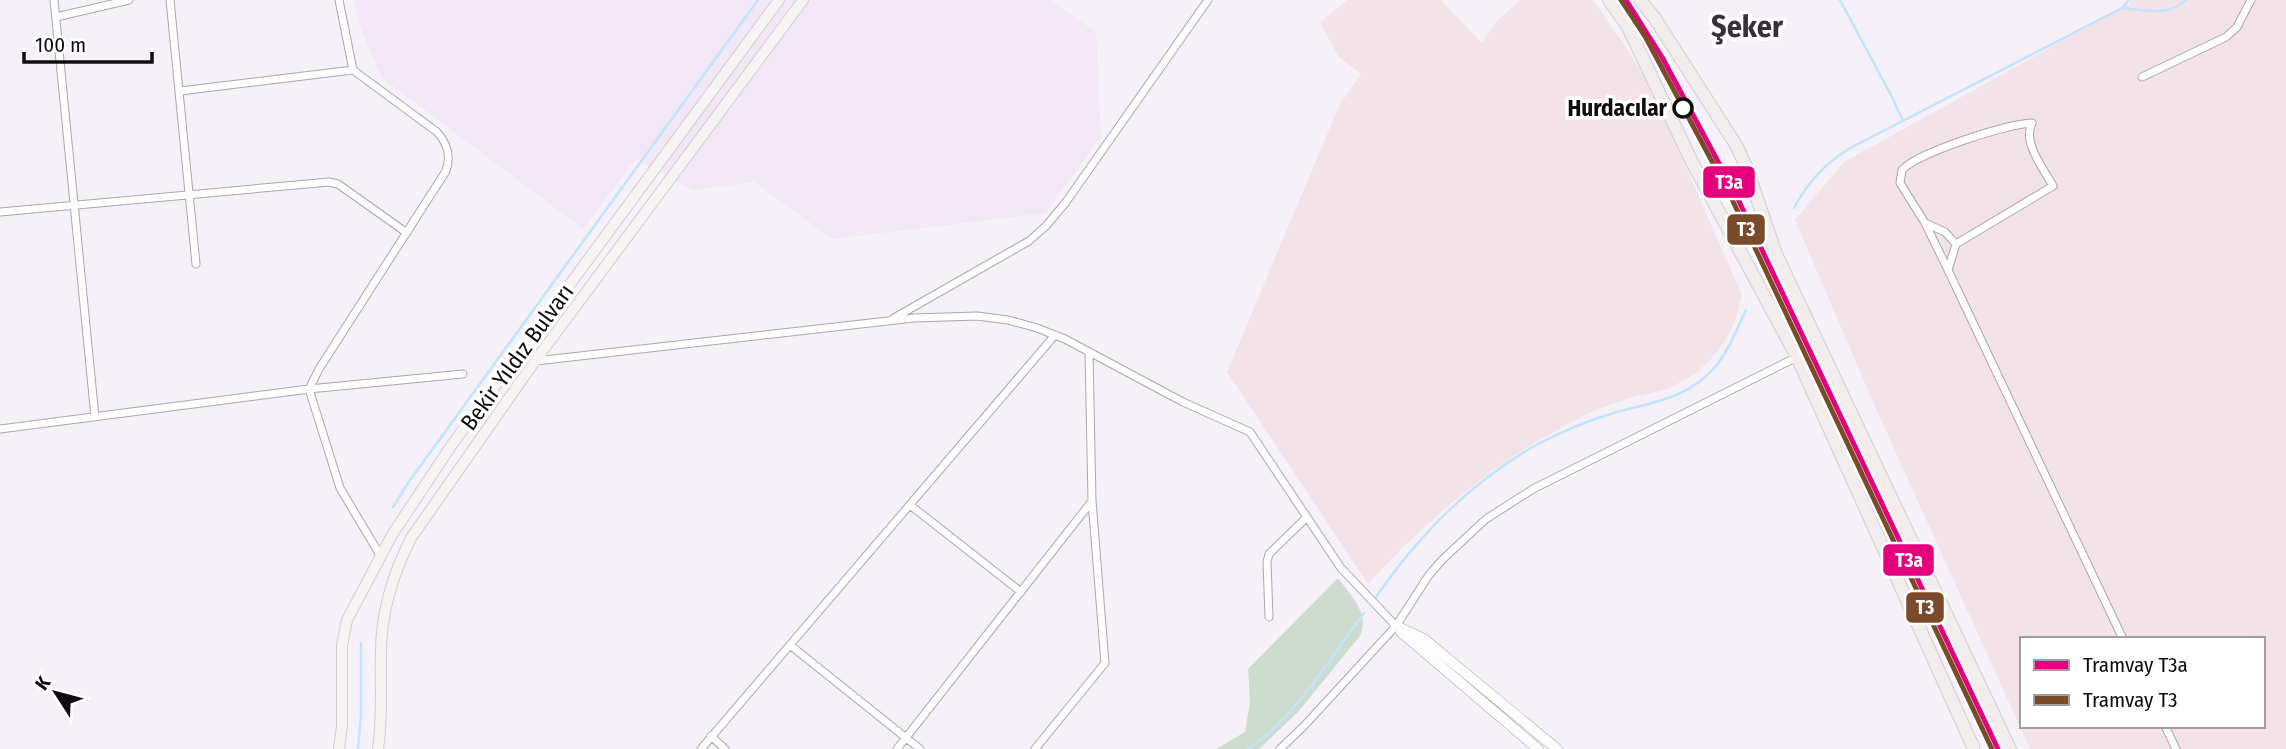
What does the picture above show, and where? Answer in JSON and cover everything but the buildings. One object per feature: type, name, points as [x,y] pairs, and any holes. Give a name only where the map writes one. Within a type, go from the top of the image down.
[{"type":"highway","points":[[1609,0],[1629,27],[1692,160],[1797,357],[1974,749]]},
{"type":"highway","points":[[1640,0],[1736,145],[1746,166],[1776,254],[2010,749]]},
{"type":"main road","name":"Bekir Yıldız Bulvarı","points":[[339,749],[342,712],[341,645],[347,620],[380,555],[451,446],[779,0]]},
{"type":"main road","name":"Bekir Yıldız Bulvarı","points":[[378,749],[382,707],[381,635],[386,602],[396,569],[419,523],[535,361],[803,0]]},
{"type":"street","points":[[54,0],[76,205],[94,416]]},
{"type":"street","points":[[55,17],[129,0]]},
{"type":"street","points":[[170,0],[196,264]]},
{"type":"street","points":[[340,0],[353,70],[437,132],[447,145],[449,156],[446,171],[319,369],[309,389],[340,488],[380,555]]},
{"type":"street","points":[[891,320],[1029,241],[1046,226],[1066,202],[1208,0]]},
{"type":"street","points":[[2142,77],[2226,37],[2236,27],[2251,0]]},
{"type":"street","points":[[180,91],[353,70]]},
{"type":"street","points":[[1948,270],[1956,244],[2053,186],[2029,141],[2028,132],[2032,123],[1994,130],[1919,158],[1904,167],[1899,176],[1900,184],[1925,223],[2122,637]]},
{"type":"street","points":[[0,212],[329,181],[341,186],[407,233]]},
{"type":"street","points":[[1925,223],[1945,232],[1956,244]]},
{"type":"street","points":[[535,361],[938,316],[985,317],[1023,323],[1055,335],[1183,402],[1250,432],[1341,568],[1418,648],[1538,749]]},
{"type":"street","points":[[701,749],[1055,335]]},
{"type":"street","points":[[1035,749],[1105,663],[1092,501],[1088,352]]},
{"type":"street","points":[[1280,749],[1396,626],[1442,560],[1471,532],[1502,508],[1533,489],[1797,357]]},
{"type":"street","points":[[0,429],[309,389],[463,374]]},
{"type":"street","points":[[897,749],[1092,501]]},
{"type":"street","points":[[909,505],[1021,592]]},
{"type":"street","points":[[1269,617],[1269,554],[1307,517]]},
{"type":"street","points":[[1396,626],[1424,639],[1557,749]]},
{"type":"street","points":[[790,645],[920,749]]},
{"type":"street","points":[[2166,728],[2176,749]]},
{"type":"street","points":[[711,736],[725,749]]},
{"type":"shaded area","points":[[353,0],[1050,0],[1096,32],[1101,136],[1046,213],[832,239],[754,182],[693,190],[636,159],[583,229],[382,78],[361,29]]},
{"type":"shaded area","points":[[1347,0],[1441,0],[1482,43],[1496,22],[1520,0],[1593,0],[1630,53],[1657,101],[1742,295],[1736,319],[1725,341],[1695,374],[1668,389],[1629,398],[1593,411],[1537,441],[1492,471],[1449,505],[1407,543],[1368,584],[1227,372],[1339,106],[1361,74],[1338,56],[1320,22]]},
{"type":"shaded area","points":[[2132,0],[2286,0],[2286,749],[2030,749],[2020,728],[2265,728],[2265,637],[2020,637],[2020,727],[1877,411],[1795,220],[1844,162]]},
{"type":"green space","points":[[1338,578],[1361,612],[1363,620],[1360,636],[1298,712],[1259,749],[1216,749],[1245,732],[1250,702],[1248,669]]},
{"type":"waterway","points":[[393,507],[758,0]]},
{"type":"waterway","points":[[1840,0],[1903,121]]},
{"type":"waterway","points":[[2122,8],[2129,0]]},
{"type":"waterway","points":[[1794,208],[1819,172],[1854,146],[2122,8],[2164,11],[2186,0]]},
{"type":"waterway","points":[[1374,600],[1427,533],[1468,493],[1513,459],[1567,430],[1670,397],[1706,377],[1725,353],[1746,310]]},
{"type":"waterway","points":[[1248,749],[1265,736],[1296,704],[1364,613]]},
{"type":"waterway","points":[[358,749],[361,643]]},
{"type":"tram line","name":"T3","points":[[1621,0],[1646,38],[1730,195],[1992,749]]},
{"type":"tram line","name":"T3a","points":[[1626,0],[1662,57],[1737,197],[1998,749]]},
{"type":"place","name":"Hurdacılar","points":[[1683,108]]},
{"type":"district","name":"Şeker","points":[[1747,27]]}]
